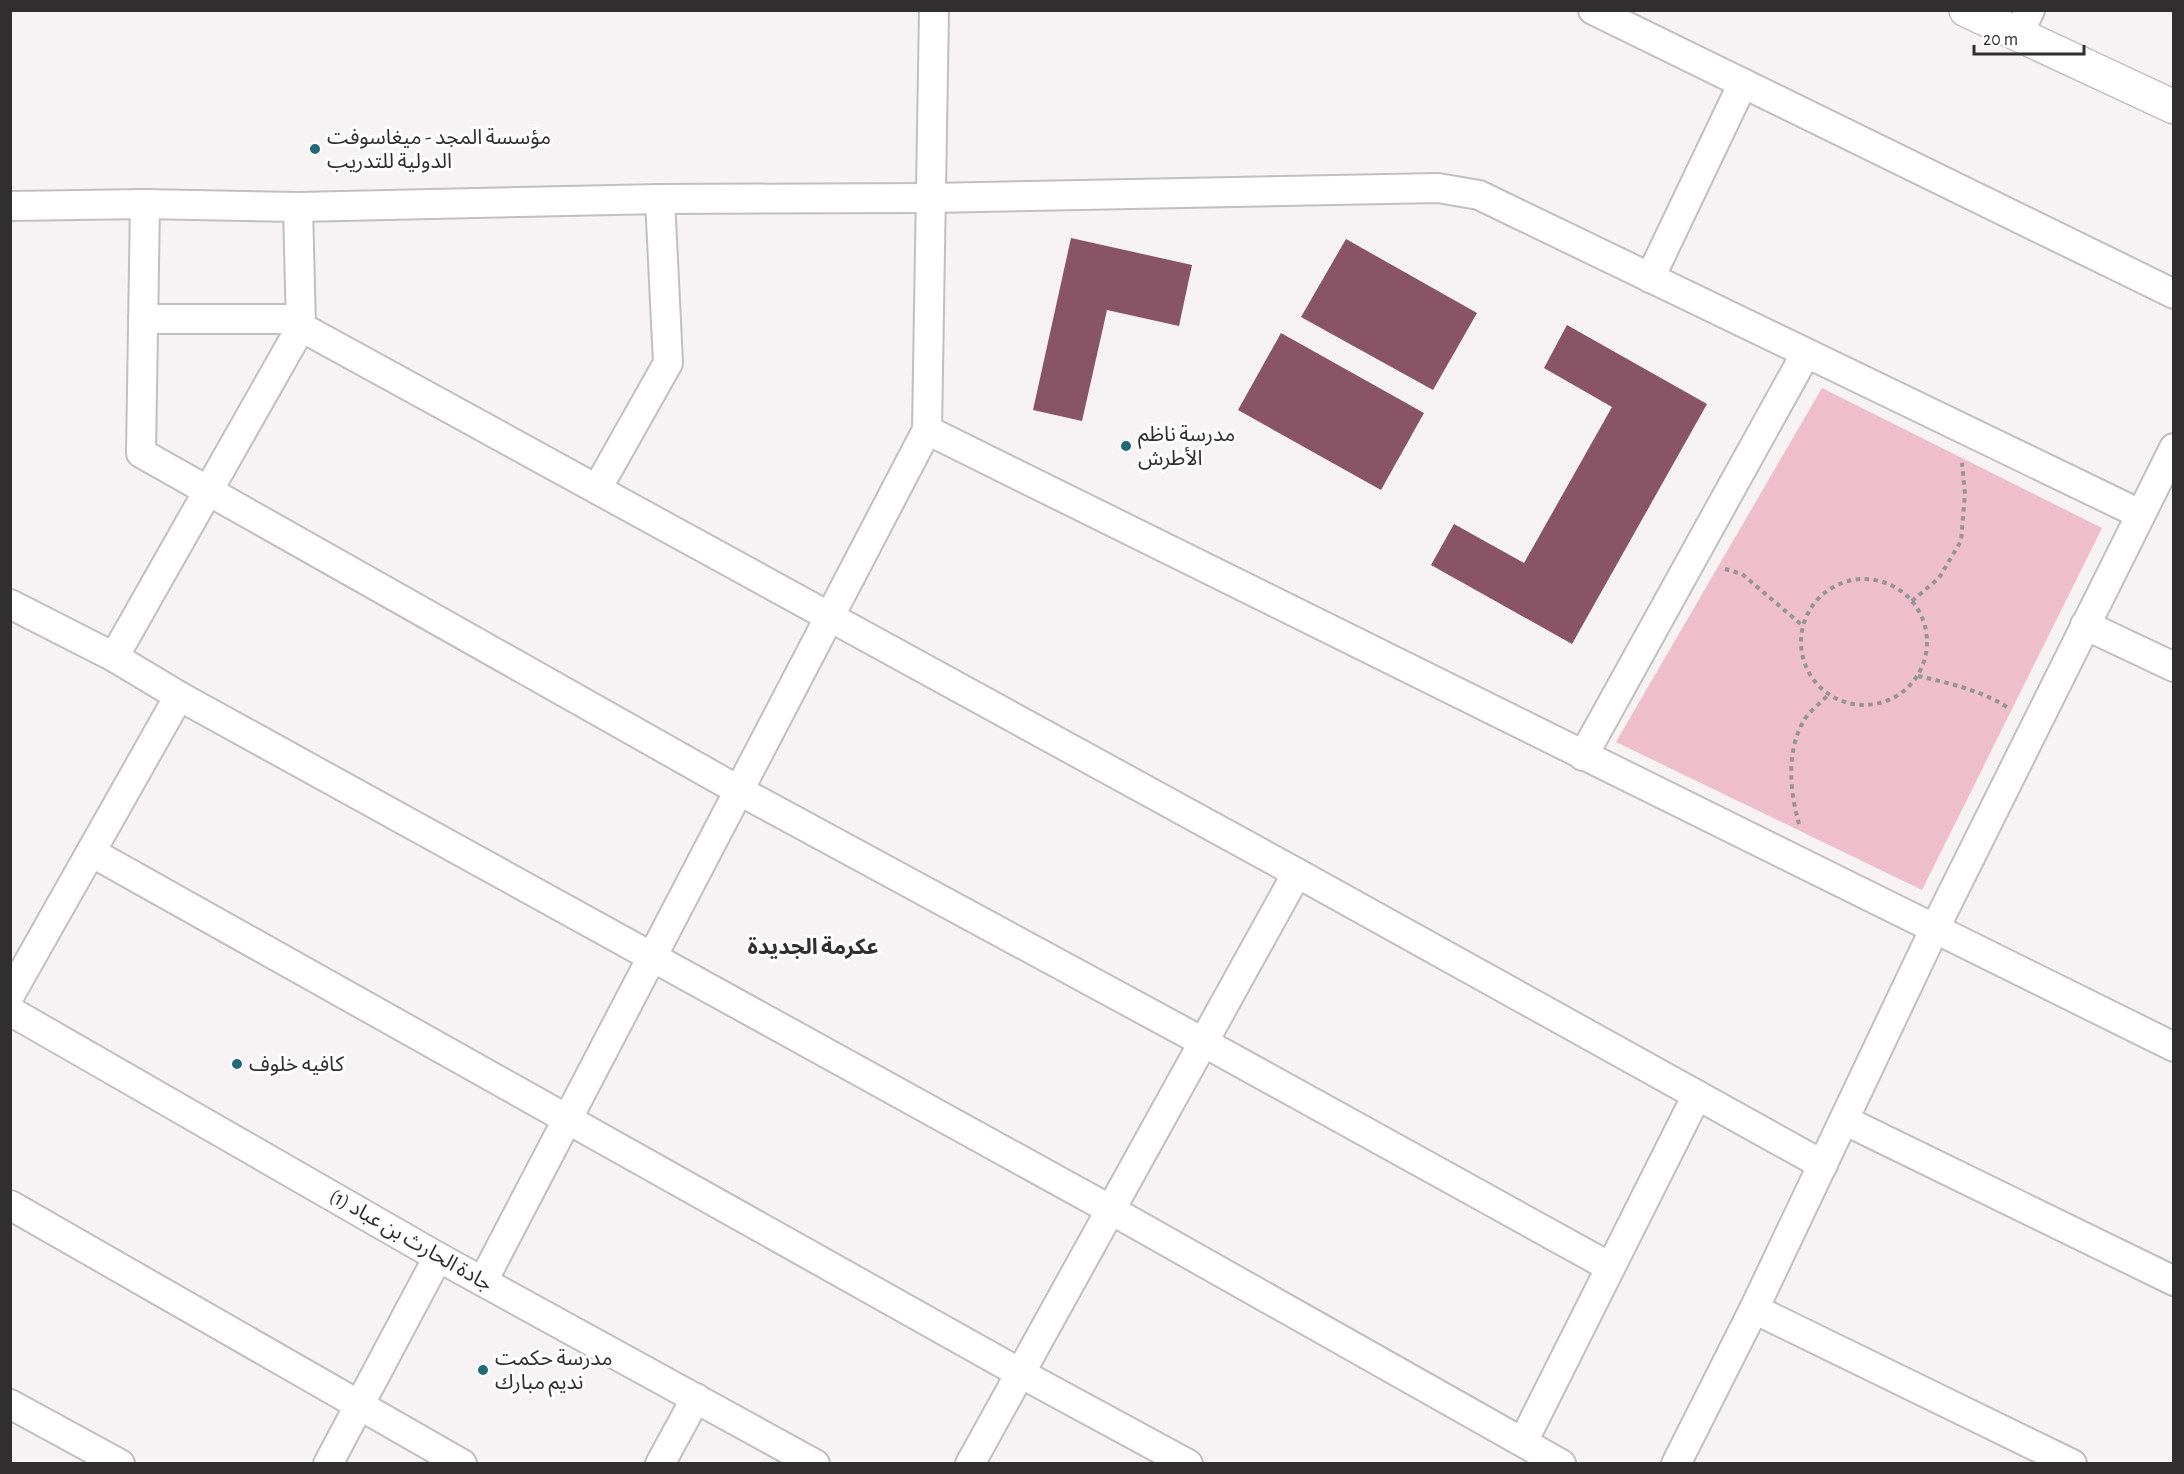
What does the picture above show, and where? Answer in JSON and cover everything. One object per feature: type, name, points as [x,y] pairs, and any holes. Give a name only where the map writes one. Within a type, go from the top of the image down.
[{"type":"main road","points":[[1966,10],[2024,23],[2174,107]]},
{"type":"street","points":[[483,1281],[927,430],[934,10]]},
{"type":"street","points":[[1593,10],[2174,294]]},
{"type":"street","points":[[1650,278],[1743,83]]},
{"type":"street","points":[[10,206],[145,204],[298,207],[660,199],[931,198],[1438,188],[1479,195],[2140,514]]},
{"type":"street","points":[[597,489],[668,363],[660,199]]},
{"type":"street","points":[[145,204],[141,453],[738,790],[1203,1042],[1610,1267]]},
{"type":"street","points":[[114,657],[301,327],[298,207]]},
{"type":"street","points":[[143,320],[286,319],[1297,873],[1823,1165]]},
{"type":"street","points":[[1583,756],[1806,353]]},
{"type":"street","points":[[927,430],[1934,930],[2170,1037]]},
{"type":"street","points":[[1676,1464],[1754,1309],[1934,930],[2174,448]]},
{"type":"street","points":[[10,604],[114,657],[179,696],[1111,1210],[1561,1464]]},
{"type":"street","points":[[2085,625],[2174,667]]},
{"type":"street","points":[[10,995],[179,696]]},
{"type":"street","points":[[91,852],[1020,1373],[1188,1464]]},
{"type":"street","points":[[970,1464],[1297,873]]},
{"type":"street","name":"جادة الحارث بن عباد (1)","points":[[10,1011],[438,1257],[815,1464]]},
{"type":"street","points":[[1523,1442],[1697,1095]]},
{"type":"street","points":[[1844,1120],[2174,1281]]},
{"type":"street","points":[[10,1205],[462,1464]]},
{"type":"street","points":[[328,1464],[438,1257]]},
{"type":"street","points":[[1754,1309],[2072,1464]]},
{"type":"street","points":[[660,1464],[696,1398]]},
{"type":"street","points":[[10,1404],[120,1464]]},
{"type":"path","points":[[1912,601],[1939,578],[1961,541],[1965,494],[1958,427]]},
{"type":"path","points":[[1692,560],[1742,574],[1803,626]]},
{"type":"path","points":[[1864,578],[1880,580],[1900,590],[1912,601],[1923,619],[1927,634],[1926,656],[1918,676],[1903,692],[1892,699],[1870,705],[1859,705],[1829,694],[1812,679],[1805,667],[1800,635],[1803,626],[1813,604],[1828,589],[1842,582],[1864,578]]},
{"type":"path","points":[[1918,676],[1954,684],[1996,700],[2036,724]]},
{"type":"path","points":[[1813,870],[1793,802],[1791,757],[1803,721],[1829,694]]},
{"type":"shaded area","points":[[1822,388],[2102,528],[1922,890],[1616,742]]},
{"type":"building","points":[[1071,238],[1192,265],[1179,326],[1107,310],[1082,421],[1033,410]]},
{"type":"building","points":[[1346,239],[1477,313],[1433,390],[1301,317]]},
{"type":"building","points":[[1567,325],[1707,404],[1572,644],[1431,565],[1454,524],[1524,563],[1612,407],[1544,368]]},
{"type":"building","points":[[1281,333],[1424,413],[1381,490],[1238,410]]},
{"type":"place","name":"مؤسسة المجد - ميغاسوفت الدولية للتدريب","points":[[315,149]]},
{"type":"place","name":"مدرسة ناظم الأطرش","points":[[1126,446]]},
{"type":"place","name":"كافيه خلوف","points":[[237,1064]]},
{"type":"place","name":"مدرسة حكمت نديم مبارك","points":[[483,1370]]},
{"type":"district","name":"عكرمة الجديدة","points":[[813,947]]}]
